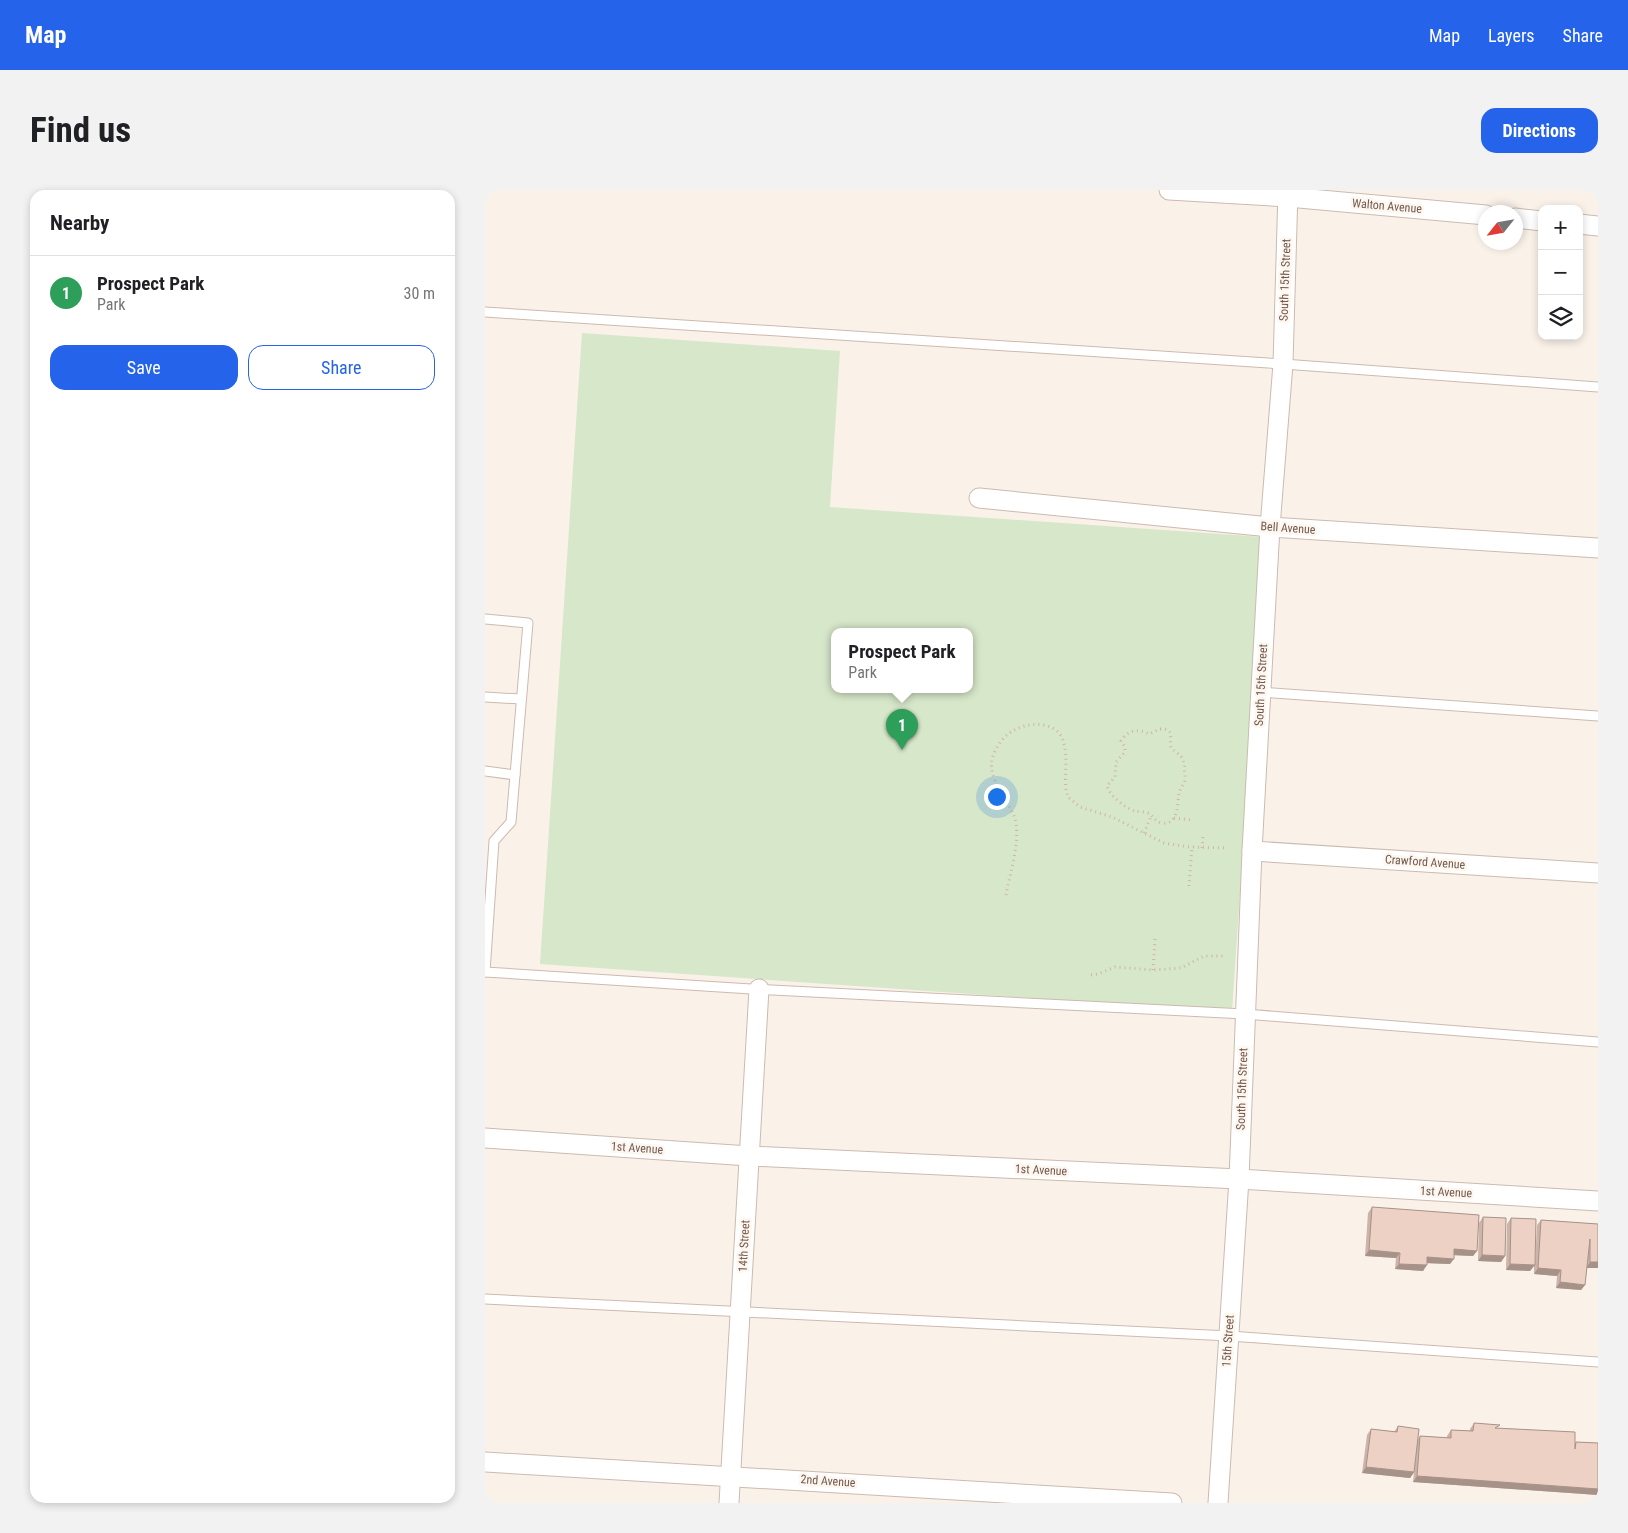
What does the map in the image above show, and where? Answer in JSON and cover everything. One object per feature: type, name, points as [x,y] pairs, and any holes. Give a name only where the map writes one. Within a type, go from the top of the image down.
[{"type":"street","name":"Walton Avenue","points":[[1169,190],[1288,193],[1478,214]]},
{"type":"street","name":"South 15th Street","points":[[1239,1180],[1252,851],[1270,527],[1283,364],[1288,193]]},
{"type":"street","points":[[1523,219],[1538,221]]},
{"type":"street","points":[[1583,224],[1598,226]]},
{"type":"street","name":"Bell Avenue","points":[[979,498],[1270,527],[1598,548]]},
{"type":"street","name":"Crawford Avenue","points":[[1252,851],[1598,873]]},
{"type":"street","name":"14th Street","points":[[729,1503],[759,989]]},
{"type":"street","name":"1st Avenue","points":[[485,1138],[749,1156],[1239,1180],[1598,1201]]},
{"type":"street","name":"15th Street","points":[[1218,1503],[1239,1180]]},
{"type":"street","name":"2nd Avenue","points":[[485,1462],[731,1475],[1172,1503]]},
{"type":"lane","points":[[485,312],[1283,364],[1598,387]]},
{"type":"lane","points":[[485,619],[528,623],[511,822],[489,840],[485,972],[759,989],[1245,1014],[1598,1042]]},
{"type":"lane","points":[[1261,692],[1598,716]]},
{"type":"lane","points":[[485,697],[521,699]]},
{"type":"lane","points":[[485,771],[515,774]]},
{"type":"lane","points":[[485,1299],[1229,1336],[1598,1362]]},
{"type":"path","points":[[1006,895],[1016,837],[1016,826],[1010,808],[994,779],[991,765],[999,744],[1006,736],[1018,728],[1039,725],[1053,728],[1059,733],[1065,747],[1065,783],[1068,797],[1080,807],[1112,817],[1164,844],[1202,848],[1228,848]]},
{"type":"path","points":[[1174,818],[1178,808],[1179,791],[1185,780],[1185,763],[1181,756],[1171,748],[1172,737],[1169,732],[1162,729],[1149,734],[1140,730],[1134,730],[1121,741],[1125,747],[1125,752],[1116,762],[1115,776],[1107,786],[1110,793],[1127,808],[1147,813],[1157,821],[1164,823],[1174,818],[1192,820]]},
{"type":"path","points":[[1144,833],[1151,816]]},
{"type":"path","points":[[1202,848],[1203,837]]},
{"type":"path","points":[[1189,886],[1192,847]]},
{"type":"path","points":[[1153,970],[1155,939]]},
{"type":"path","points":[[1091,975],[1115,967],[1153,970],[1181,968],[1204,956],[1223,956]]},
{"type":"green space","points":[[582,333],[840,351],[830,507],[1264,537],[1232,1012],[540,964]]},
{"type":"building","points":[[1372,1207],[1479,1215],[1477,1251],[1454,1249],[1454,1259],[1427,1257],[1427,1265],[1399,1264],[1400,1253],[1369,1250]]},
{"type":"building","points":[[1483,1217],[1506,1218],[1505,1256],[1482,1255]]},
{"type":"building","points":[[1511,1218],[1536,1219],[1535,1265],[1510,1264]]},
{"type":"building","points":[[1541,1220],[1598,1224],[1598,1262],[1590,1262],[1590,1239],[1585,1285],[1560,1282],[1561,1270],[1538,1268]]},
{"type":"building","points":[[1474,1423],[1500,1425],[1495,1428],[1575,1432],[1575,1449],[1576,1442],[1598,1443],[1598,1489],[1417,1476],[1420,1436],[1451,1438],[1451,1430],[1473,1431]]},
{"type":"building","points":[[1398,1426],[1419,1429],[1414,1472],[1366,1467],[1371,1429],[1397,1432]]},
{"type":"place","name":"Prospect Park","points":[[902,750]]}]
